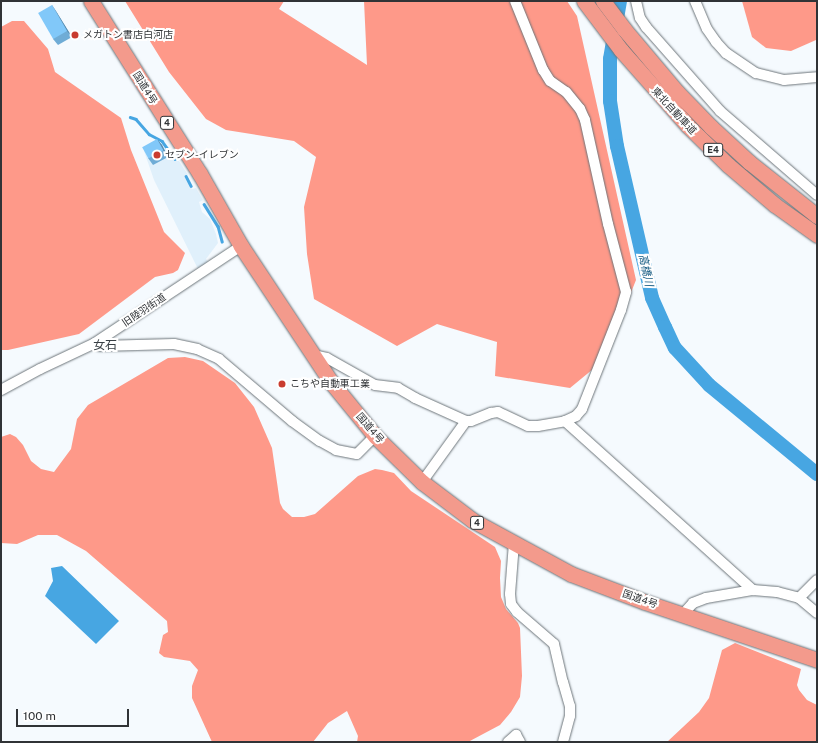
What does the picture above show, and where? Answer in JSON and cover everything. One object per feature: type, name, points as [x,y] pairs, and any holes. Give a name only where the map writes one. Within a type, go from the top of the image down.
[{"type":"highway","name":"国道4号","points":[[91,1],[200,174],[241,246],[331,382],[375,436],[422,482],[472,520],[572,574],[645,602],[684,613],[817,660]]},
{"type":"highway","name":"東北自動車道","points":[[584,1],[621,50],[688,126],[728,164],[775,205],[817,235]]},
{"type":"highway","name":"東北自動車道","points":[[605,4],[677,92],[711,127],[749,162],[817,216]]},
{"type":"street","points":[[314,355],[327,358],[375,385],[398,388],[415,398],[466,421],[471,421],[491,413],[498,412],[528,426],[538,426],[565,421],[576,416],[582,410],[621,310],[626,292],[608,224],[585,120],[580,109],[566,92],[550,80],[543,70],[515,1]]},
{"type":"street","points":[[636,1],[640,18],[646,27],[720,111],[817,195]]},
{"type":"street","points":[[695,1],[707,29],[716,42],[726,53],[756,73],[784,80],[817,78]]},
{"type":"street","name":"旧陸羽街道","points":[[1,390],[33,372],[95,343],[241,246]]},
{"type":"street","points":[[95,343],[100,346],[174,344],[197,349],[220,359],[292,421],[320,441],[336,450],[357,454],[375,436]]},
{"type":"street","points":[[422,482],[466,421]]},
{"type":"street","points":[[565,421],[753,590]]},
{"type":"street","points":[[514,543],[510,594],[511,604],[517,612],[554,644],[562,682],[570,706],[570,716],[562,742]]},
{"type":"street","points":[[799,598],[817,580]]},
{"type":"street","points":[[684,613],[693,603],[706,598],[753,590],[777,592],[799,598],[817,613]]},
{"type":"street","points":[[508,742],[516,735],[520,742]]},
{"type":"shaded area","points":[[125,1],[284,1],[279,9],[367,65],[364,1],[567,1],[577,16],[636,280],[604,360],[570,388],[495,376],[497,342],[437,324],[397,346],[314,299],[307,254],[304,207],[316,157],[294,141],[226,130],[206,119],[169,72]]},
{"type":"shaded area","points":[[742,1],[817,1],[816,40],[791,51],[766,48],[752,37]]},
{"type":"shaded area","points":[[12,21],[24,21],[48,49],[55,72],[121,118],[131,150],[164,232],[185,253],[178,270],[173,273],[155,277],[79,334],[8,350],[1,350],[1,27]]},
{"type":"shaded area","points":[[159,143],[165,145],[174,161],[179,161],[188,175],[185,177],[192,189],[196,188],[203,200],[199,202],[202,212],[210,219],[216,234],[218,243],[206,259],[208,262],[198,269],[154,180],[144,151]]},
{"type":"shaded area","points":[[185,357],[203,361],[235,383],[254,407],[272,448],[280,503],[283,509],[292,517],[304,517],[315,514],[358,476],[375,469],[382,470],[394,473],[411,491],[495,547],[501,561],[501,597],[506,609],[518,623],[520,628],[522,676],[520,697],[511,712],[500,725],[468,742],[357,742],[358,736],[347,711],[328,723],[313,742],[212,742],[192,698],[192,686],[198,670],[190,661],[164,657],[159,653],[163,635],[168,632],[167,621],[86,551],[57,535],[38,535],[17,544],[1,543],[1,437],[10,434],[16,437],[23,445],[31,461],[41,469],[54,472],[71,449],[77,419],[88,405],[168,358]]},
{"type":"shaded area","points":[[735,643],[801,669],[797,685],[799,690],[807,700],[817,705],[817,742],[667,742],[699,712],[709,698],[722,650]]},
{"type":"water","points":[[62,566],[119,621],[96,644],[45,596],[53,581],[51,568]]},
{"type":"building","points":[[52,5],[67,31],[53,39],[38,13]]},
{"type":"building","points":[[157,139],[163,150],[148,159],[142,147]]},
{"type":"waterway","name":"高橋川","points":[[620,1],[610,59],[610,101],[617,146],[652,298],[675,348],[709,385],[817,474]]},
{"type":"waterway","points":[[130,117],[136,119],[149,134],[162,141],[175,159]]},
{"type":"waterway","points":[[186,176],[191,186]]},
{"type":"waterway","points":[[204,204],[218,226],[222,241]]},
{"type":"place","name":"メガトン書店白河店","points":[[75,35]]},
{"type":"place","name":"セブン-イレブン","points":[[157,155]]},
{"type":"place","name":"こちや自動車工業","points":[[282,384]]},
{"type":"district","name":"女石","points":[[105,346]]}]
